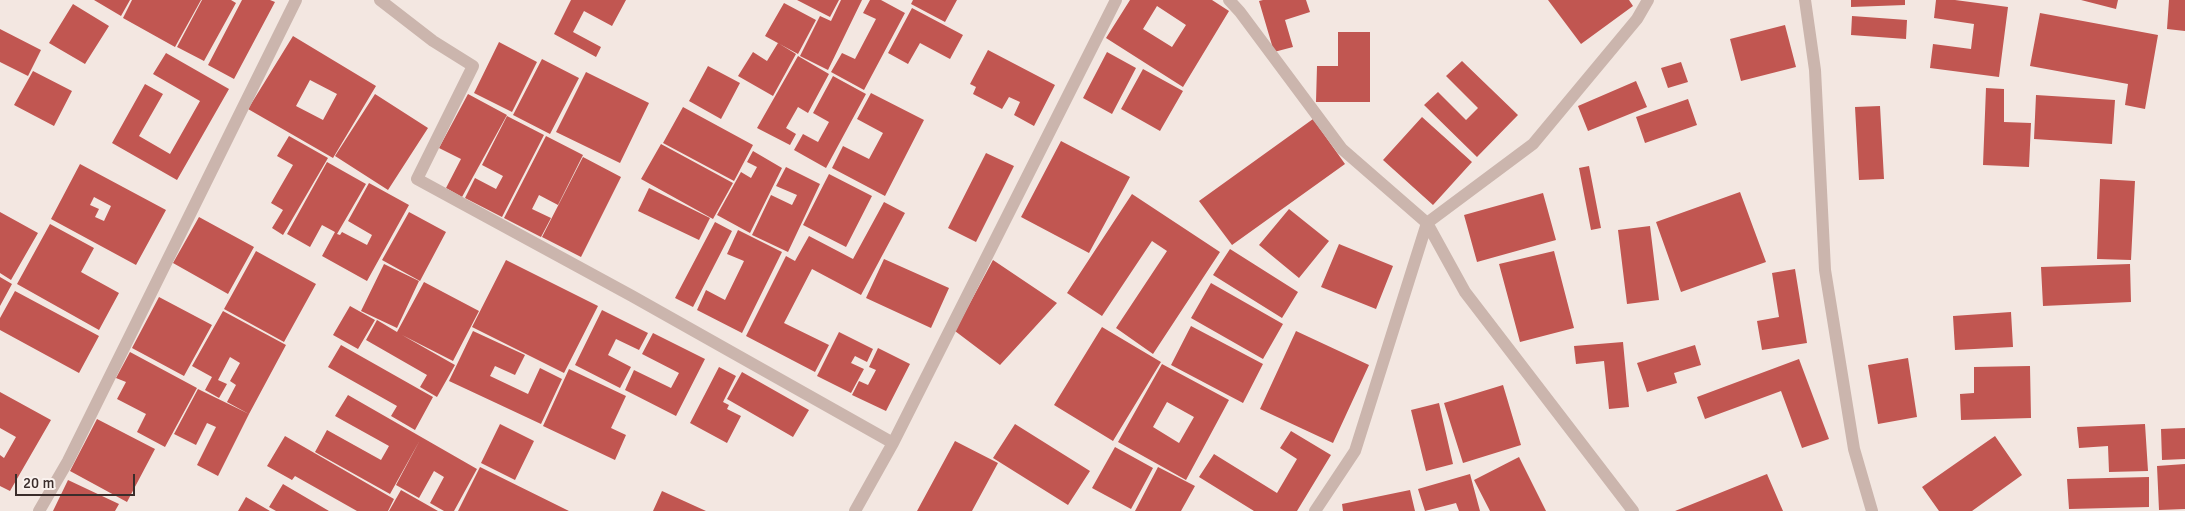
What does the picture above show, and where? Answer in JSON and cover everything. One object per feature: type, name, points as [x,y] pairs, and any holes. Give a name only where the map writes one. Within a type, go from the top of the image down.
[{"type":"street","points":[[39,511],[68,460],[296,0]]},
{"type":"street","points":[[380,0],[433,41],[473,66],[417,180],[632,296],[893,443]]},
{"type":"street","points":[[855,511],[893,443],[1116,0]]},
{"type":"street","points":[[1229,0],[1241,6],[1342,149],[1427,223],[1465,292],[1632,511]]},
{"type":"street","points":[[1315,511],[1355,451],[1427,223],[1533,144],[1638,19],[1648,0]]},
{"type":"street","points":[[1805,0],[1815,70],[1825,270],[1854,449],[1872,511]]},
{"type":"building","points":[[94,0],[130,0],[121,16]]},
{"type":"building","points":[[132,0],[201,0],[175,47],[123,18]]},
{"type":"building","points":[[202,0],[231,0],[236,3],[204,61],[177,47]]},
{"type":"building","points":[[242,0],[270,0],[275,2],[234,79],[208,65]]},
{"type":"building","points":[[571,0],[626,0],[612,26],[584,11],[573,32],[601,47],[596,57],[554,34]]},
{"type":"building","points":[[797,0],[839,0],[830,17]]},
{"type":"building","points":[[841,0],[862,0],[828,70],[800,56],[820,16],[831,21]]},
{"type":"building","points":[[870,0],[881,0],[905,13],[864,90],[831,72],[842,53],[855,59],[876,19],[863,13]]},
{"type":"building","points":[[913,0],[957,0],[945,22],[911,4]]},
{"type":"building","points":[[1130,0],[1212,0],[1229,11],[1183,87],[1106,38]],"holes":[[[1157,6],[1186,25],[1172,47],[1143,29]]]},
{"type":"building","points":[[1306,0],[1310,12],[1285,20],[1293,47],[1274,52],[1259,1]]},
{"type":"building","points":[[1548,0],[1629,0],[1633,6],[1581,44]]},
{"type":"building","points":[[1851,0],[1905,0],[1905,5],[1851,7]]},
{"type":"building","points":[[1936,0],[1955,0],[2008,7],[1999,77],[1930,68],[1933,44],[1971,49],[1974,24],[1934,18]]},
{"type":"building","points":[[2081,0],[2118,0],[2116,9]]},
{"type":"building","points":[[2169,0],[2185,0],[2185,31],[2167,29]]},
{"type":"building","points":[[784,3],[816,20],[798,54],[765,36]]},
{"type":"building","points":[[73,4],[109,26],[85,64],[49,43]]},
{"type":"building","points":[[912,8],[963,35],[950,59],[920,43],[908,64],[888,53]]},
{"type":"building","points":[[2040,13],[2158,35],[2145,109],[2125,105],[2128,84],[2030,66]]},
{"type":"building","points":[[1852,16],[1907,20],[1906,39],[1851,35]]},
{"type":"building","points":[[1785,25],[1796,67],[1741,81],[1730,39]]},
{"type":"building","points":[[0,29],[41,50],[28,76],[0,62]]},
{"type":"building","points":[[1338,32],[1370,32],[1370,102],[1316,102],[1317,66],[1338,66]]},
{"type":"building","points":[[293,36],[376,86],[333,158],[248,109]],"holes":[[[310,80],[337,94],[323,120],[296,106]]]},
{"type":"building","points":[[499,42],[537,62],[512,112],[474,93]]},
{"type":"building","points":[[778,43],[796,54],[773,96],[738,76],[753,52],[767,61]]},
{"type":"building","points":[[988,50],[1055,85],[1034,126],[1014,115],[1020,102],[1009,97],[1002,109],[973,94],[976,87],[970,84]]},
{"type":"building","points":[[1107,52],[1136,68],[1112,114],[1083,98]]},
{"type":"building","points":[[166,53],[229,89],[177,180],[112,143],[145,84],[163,94],[139,136],[170,154],[200,101],[153,74]]},
{"type":"building","points":[[798,56],[829,74],[808,113],[798,107],[786,128],[796,134],[790,145],[757,128]]},
{"type":"building","points":[[542,59],[579,78],[550,134],[513,115]]},
{"type":"building","points":[[1462,61],[1518,115],[1477,157],[1424,105],[1438,92],[1466,120],[1478,108],[1446,76]]},
{"type":"building","points":[[1681,62],[1688,82],[1668,88],[1661,68]]},
{"type":"building","points":[[708,66],[740,83],[721,119],[689,101]]},
{"type":"building","points":[[1143,69],[1183,91],[1160,131],[1121,109]]},
{"type":"building","points":[[33,71],[72,91],[54,126],[14,105]]},
{"type":"building","points":[[586,72],[649,103],[620,163],[556,132]]},
{"type":"building","points":[[833,76],[866,94],[826,168],[794,150],[803,134],[818,142],[829,122],[813,113]]},
{"type":"building","points":[[1636,81],[1647,107],[1588,131],[1578,106]]},
{"type":"building","points":[[1986,88],[2004,89],[2004,122],[2031,123],[2029,167],[1983,165]]},
{"type":"building","points":[[871,93],[924,120],[885,196],[832,168],[843,146],[869,159],[883,133],[857,119]]},
{"type":"building","points":[[375,94],[428,128],[388,190],[335,156]]},
{"type":"building","points":[[468,94],[507,115],[462,197],[446,188],[461,159],[439,148]]},
{"type":"building","points":[[2036,95],[2115,100],[2112,144],[2034,139]]},
{"type":"building","points":[[1688,99],[1697,125],[1645,143],[1636,117]]},
{"type":"building","points":[[1880,106],[1884,179],[1859,180],[1855,107]]},
{"type":"building","points":[[683,107],[753,145],[734,181],[663,143]]},
{"type":"building","points":[[507,116],[544,135],[502,217],[465,198],[475,178],[496,189],[503,176],[482,165]]},
{"type":"building","points":[[1422,117],[1472,162],[1433,205],[1383,160]]},
{"type":"building","points":[[1313,119],[1345,164],[1232,245],[1199,201]]},
{"type":"building","points":[[289,136],[328,158],[283,235],[272,228],[283,210],[271,203],[293,165],[277,156]]},
{"type":"building","points":[[546,136],[583,155],[558,205],[539,195],[532,209],[551,218],[541,237],[504,218]]},
{"type":"building","points":[[1061,141],[1130,177],[1089,253],[1021,217]]},
{"type":"building","points":[[661,144],[733,183],[713,219],[641,179]]},
{"type":"building","points":[[753,151],[782,168],[750,233],[717,215],[741,172],[751,178],[757,167],[747,162]]},
{"type":"building","points":[[986,153],[1014,166],[976,242],[948,228]]},
{"type":"building","points":[[583,157],[621,177],[581,257],[542,237]]},
{"type":"building","points":[[327,162],[366,184],[337,234],[340,235],[342,232],[367,245],[372,235],[348,221],[369,183],[409,205],[367,281],[322,256],[335,232],[322,225],[310,247],[287,234]]},
{"type":"building","points":[[80,164],[166,210],[136,265],[51,219]],"holes":[[[94,197],[111,206],[104,221],[95,217],[99,209],[90,205]]]},
{"type":"building","points":[[1589,166],[1601,228],[1591,230],[1579,168]]},
{"type":"building","points":[[786,167],[820,184],[788,252],[752,235],[771,195],[792,205],[797,195],[776,186]]},
{"type":"building","points":[[829,174],[872,196],[846,247],[803,225]]},
{"type":"building","points":[[2100,179],[2135,181],[2131,260],[2097,259]]},
{"type":"building","points":[[649,188],[710,218],[699,240],[638,211]]},
{"type":"building","points":[[1740,192],[1766,262],[1681,292],[1656,222]]},
{"type":"building","points":[[1543,193],[1556,240],[1477,262],[1464,215]]},
{"type":"building","points":[[1132,194],[1220,252],[1153,354],[1116,328],[1167,251],[1152,241],[1102,316],[1067,293]]},
{"type":"building","points":[[884,202],[905,213],[861,295],[812,269],[784,323],[829,345],[815,372],[746,336],[786,256],[795,261],[809,236],[853,259]]},
{"type":"building","points":[[1289,209],[1329,241],[1299,278],[1259,245]]},
{"type":"building","points":[[0,212],[38,233],[11,280],[0,273]]},
{"type":"building","points":[[409,212],[446,232],[420,281],[382,260]]},
{"type":"building","points":[[199,217],[254,247],[228,294],[173,263]]},
{"type":"building","points":[[715,222],[732,231],[693,307],[675,298]]},
{"type":"building","points":[[50,224],[94,248],[81,272],[119,293],[99,330],[17,284]]},
{"type":"building","points":[[1650,226],[1659,300],[1627,304],[1618,230]]},
{"type":"building","points":[[738,230],[782,252],[742,333],[697,310],[706,290],[725,300],[744,261],[727,254]]},
{"type":"building","points":[[1339,244],[1393,266],[1376,309],[1321,287]]},
{"type":"building","points":[[1230,249],[1298,292],[1282,318],[1213,275]]},
{"type":"building","points":[[256,251],[316,284],[284,342],[224,309]]},
{"type":"building","points":[[1554,251],[1574,328],[1520,342],[1499,264]]},
{"type":"building","points":[[884,259],[949,288],[931,328],[866,298]]},
{"type":"building","points":[[506,260],[598,306],[564,373],[472,327]]},
{"type":"building","points":[[993,260],[1057,303],[1000,365],[955,331]]},
{"type":"building","points":[[384,264],[419,281],[397,328],[361,311]]},
{"type":"building","points":[[2130,264],[2131,302],[2043,306],[2041,267]]},
{"type":"building","points":[[1795,269],[1807,343],[1762,350],[1757,321],[1779,317],[1772,273]]},
{"type":"building","points":[[0,277],[12,284],[0,306]]},
{"type":"building","points":[[424,282],[479,311],[453,361],[402,335],[455,365],[437,397],[420,387],[427,375],[366,340],[377,320],[397,332]]},
{"type":"building","points":[[1211,283],[1283,324],[1263,359],[1191,318]]},
{"type":"building","points":[[15,291],[99,336],[79,373],[0,330],[0,318]]},
{"type":"building","points":[[159,297],[212,325],[184,376],[132,348]]},
{"type":"building","points":[[350,306],[375,320],[358,349],[333,335]]},
{"type":"building","points":[[602,310],[648,333],[639,350],[616,339],[608,355],[631,367],[620,388],[575,365]]},
{"type":"building","points":[[223,311],[286,345],[249,414],[227,402],[236,385],[230,381],[240,363],[230,357],[218,380],[227,384],[219,398],[205,390],[212,377],[192,366]]},
{"type":"building","points":[[2011,312],[2013,347],[1955,350],[1953,316]]},
{"type":"building","points":[[1191,326],[1263,364],[1243,403],[1171,365]]},
{"type":"building","points":[[1102,327],[1161,362],[1113,441],[1054,405]]},
{"type":"building","points":[[473,331],[525,355],[515,375],[495,366],[490,376],[528,394],[540,368],[562,379],[541,424],[449,381]]},
{"type":"building","points":[[1296,331],[1369,365],[1333,443],[1260,409]]},
{"type":"building","points":[[839,332],[873,349],[867,362],[855,356],[851,363],[864,369],[851,393],[817,376]]},
{"type":"building","points":[[653,333],[705,359],[676,416],[625,390],[634,370],[671,388],[679,373],[642,354]]},
{"type":"building","points":[[1623,342],[1629,407],[1609,409],[1604,361],[1576,364],[1574,346]]},
{"type":"building","points":[[341,345],[433,397],[415,430],[391,416],[397,406],[328,367]]},
{"type":"building","points":[[1695,345],[1701,365],[1674,373],[1677,383],[1647,392],[1637,363]]},
{"type":"building","points":[[878,348],[910,364],[886,411],[852,395],[859,381],[868,385],[876,370],[869,367]]},
{"type":"building","points":[[130,352],[197,388],[165,447],[137,432],[146,414],[117,399],[126,382],[116,378]]},
{"type":"building","points":[[1908,358],[1917,417],[1878,424],[1868,365]]},
{"type":"building","points":[[1799,359],[1829,439],[1802,448],[1781,391],[1705,419],[1697,397]]},
{"type":"building","points":[[1162,364],[1229,400],[1186,480],[1118,442]],"holes":[[[1167,402],[1194,417],[1179,443],[1153,427]]]},
{"type":"building","points":[[2030,366],[2031,418],[1961,420],[1960,394],[1974,393],[1974,367]]},
{"type":"building","points":[[719,367],[736,376],[723,402],[729,405],[727,409],[741,416],[727,443],[690,423]]},
{"type":"building","points":[[569,369],[626,396],[611,428],[626,435],[615,460],[543,426]]},
{"type":"building","points":[[742,372],[809,410],[793,437],[727,399]]},
{"type":"building","points":[[1503,385],[1521,445],[1463,463],[1444,403]]},
{"type":"building","points":[[198,389],[249,414],[218,476],[197,465],[216,427],[207,423],[196,445],[174,434]]},
{"type":"building","points":[[0,392],[51,420],[10,491],[0,486],[0,455],[4,458],[16,437],[0,428]]},
{"type":"building","points":[[348,395],[477,469],[454,511],[444,511],[430,503],[444,477],[434,471],[419,498],[396,485],[420,440],[390,494],[315,452],[327,430],[381,460],[389,446],[335,416]]},
{"type":"building","points":[[1439,403],[1453,464],[1426,471],[1411,410]]},
{"type":"building","points":[[97,419],[155,449],[127,502],[70,471]]},
{"type":"building","points":[[500,424],[534,441],[515,480],[481,463]]},
{"type":"building","points":[[1015,424],[1090,471],[1068,505],[993,458]]},
{"type":"building","points":[[2145,424],[2148,471],[2109,472],[2108,446],[2079,448],[2077,427]]},
{"type":"building","points":[[2185,428],[2185,459],[2162,460],[2161,429]]},
{"type":"building","points":[[1291,431],[1331,455],[1297,511],[1254,511],[1199,477],[1214,454],[1277,493],[1297,459],[1280,448]]},
{"type":"building","points":[[285,436],[394,499],[388,511],[357,511],[295,476],[292,480],[267,466]]},
{"type":"building","points":[[1995,436],[2022,475],[1972,511],[1939,511],[1922,487]]},
{"type":"building","points":[[955,441],[998,463],[972,511],[917,511]]},
{"type":"building","points":[[1115,447],[1153,468],[1131,509],[1092,488]]},
{"type":"building","points":[[1519,457],[1546,511],[1490,511],[1474,480]]},
{"type":"building","points":[[2185,464],[2185,509],[2159,510],[2157,466]]},
{"type":"building","points":[[480,467],[569,511],[458,511]]},
{"type":"building","points":[[1158,467],[1195,486],[1181,511],[1135,511]]},
{"type":"building","points":[[1470,474],[1480,511],[1459,511],[1456,503],[1425,511],[1418,489]]},
{"type":"building","points":[[1767,474],[1783,511],[1675,511]]},
{"type":"building","points":[[2149,477],[2149,507],[2069,509],[2067,479]]},
{"type":"building","points":[[68,480],[119,504],[115,511],[53,511]]},
{"type":"building","points":[[283,484],[329,511],[276,511],[269,507]]},
{"type":"building","points":[[401,490],[438,511],[389,511]]},
{"type":"building","points":[[1410,490],[1415,511],[1343,511],[1342,504]]},
{"type":"building","points":[[662,491],[706,511],[653,511]]},
{"type":"building","points":[[246,497],[270,511],[238,511]]}]
